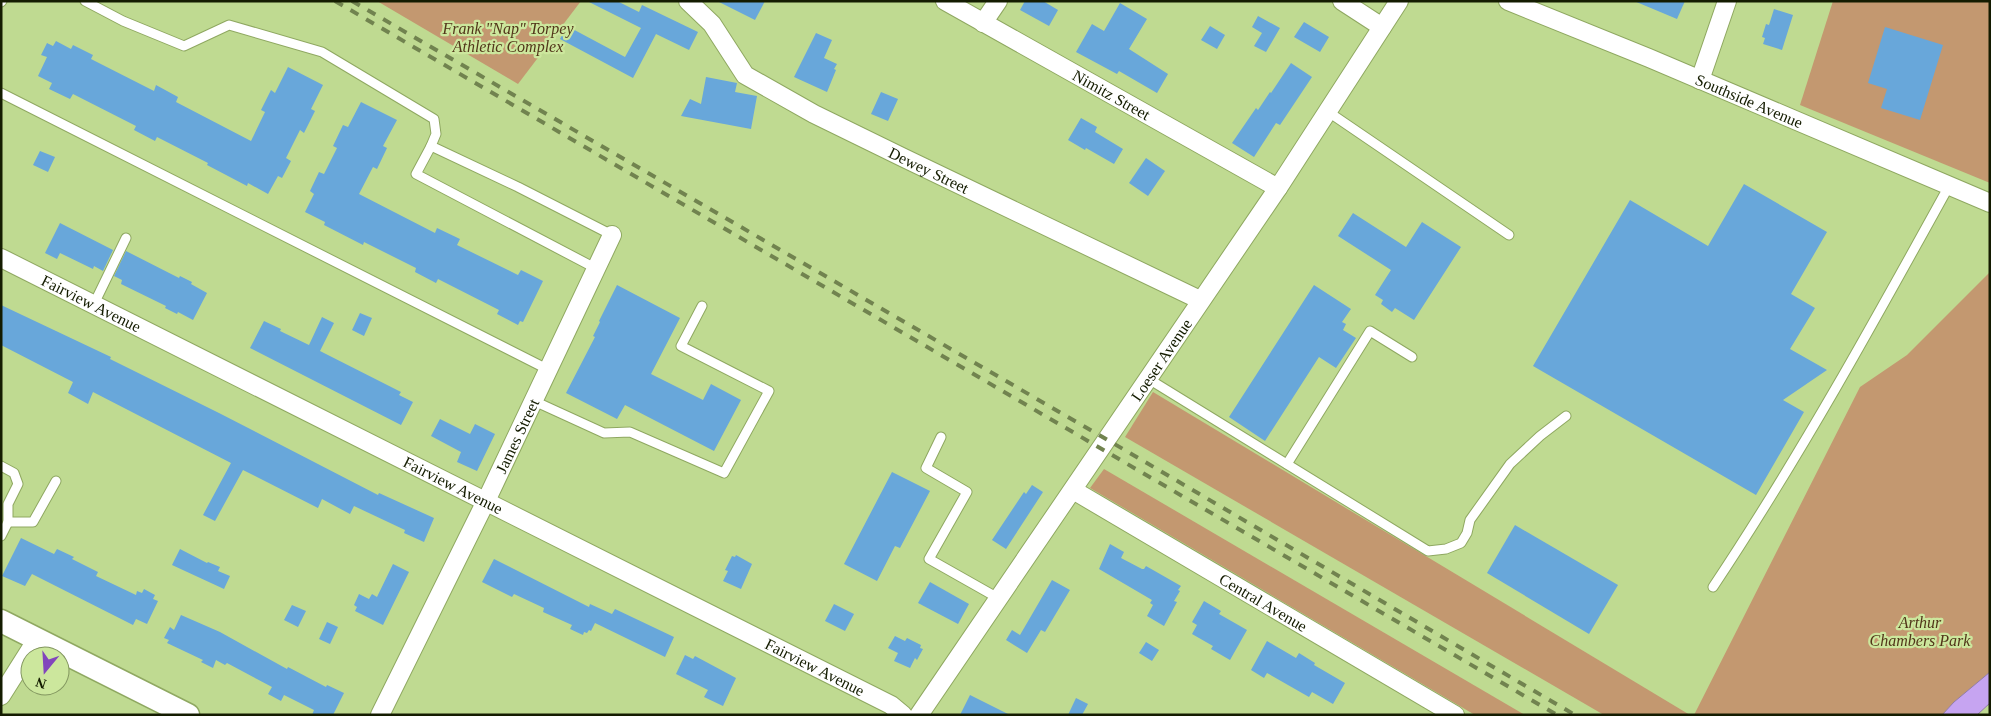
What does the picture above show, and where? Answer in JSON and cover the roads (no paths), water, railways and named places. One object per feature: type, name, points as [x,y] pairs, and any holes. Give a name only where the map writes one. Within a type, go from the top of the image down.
[{"type":"street","name":"Dewey Street","points":[[688,1],[712,24],[745,75],[814,114],[1200,300]]},
{"type":"street","name":"Nimitz Street","points":[[945,1],[1278,188]]},
{"type":"street","points":[[983,23],[998,1]]},
{"type":"street","points":[[1342,1],[1382,27]]},
{"type":"street","name":"Loeser Avenue","points":[[919,715],[1278,188],[1399,1]]},
{"type":"street","name":"Southside Avenue","points":[[1508,1],[1990,203]]},
{"type":"street","points":[[1700,80],[1727,1]]},
{"type":"street","name":"James Street","points":[[380,715],[486,501],[612,235]]},
{"type":"street","name":"Fairview Avenue","points":[[1,258],[891,705],[903,715]]},
{"type":"street","name":"Central Avenue","points":[[1073,490],[1455,715]]},
{"type":"street","points":[[1,621],[188,715]]},
{"type":"street","points":[[1,696],[37,639]]},
{"type":"lane","points":[[85,1],[123,22],[184,46],[230,25],[322,52],[434,119],[436,134],[416,174],[597,268]]},
{"type":"lane","points":[[1,93],[549,370]]},
{"type":"lane","points":[[1328,111],[1509,235]]},
{"type":"lane","points":[[431,146],[526,191],[612,235]]},
{"type":"lane","points":[[1713,587],[1859,348],[1949,186]]},
{"type":"lane","points":[[94,304],[126,238]]},
{"type":"lane","points":[[534,401],[604,433],[630,432],[724,473],[769,391],[681,346],[702,306]]},
{"type":"lane","points":[[1287,464],[1370,331],[1412,357]]},
{"type":"lane","points":[[1147,378],[1428,550],[1446,550],[1461,543],[1467,533],[1470,520],[1510,464],[1540,436],[1566,416]]},
{"type":"lane","points":[[941,436],[926,468],[968,492],[930,559],[998,598]]},
{"type":"lane","points":[[1,466],[14,473],[18,484],[8,504],[8,522],[1,536]]},
{"type":"lane","points":[[8,522],[33,522],[56,482]]},
{"type":"railway","points":[[335,1],[1557,715]]},
{"type":"railway","points":[[352,1],[1123,449],[1575,715]]},
{"type":"park label","name":"Frank \"Nap\" Torpey Athletic Complex","points":[[508,37]]},
{"type":"park label","name":"Arthur Chambers Park","points":[[1920,631]]}]
